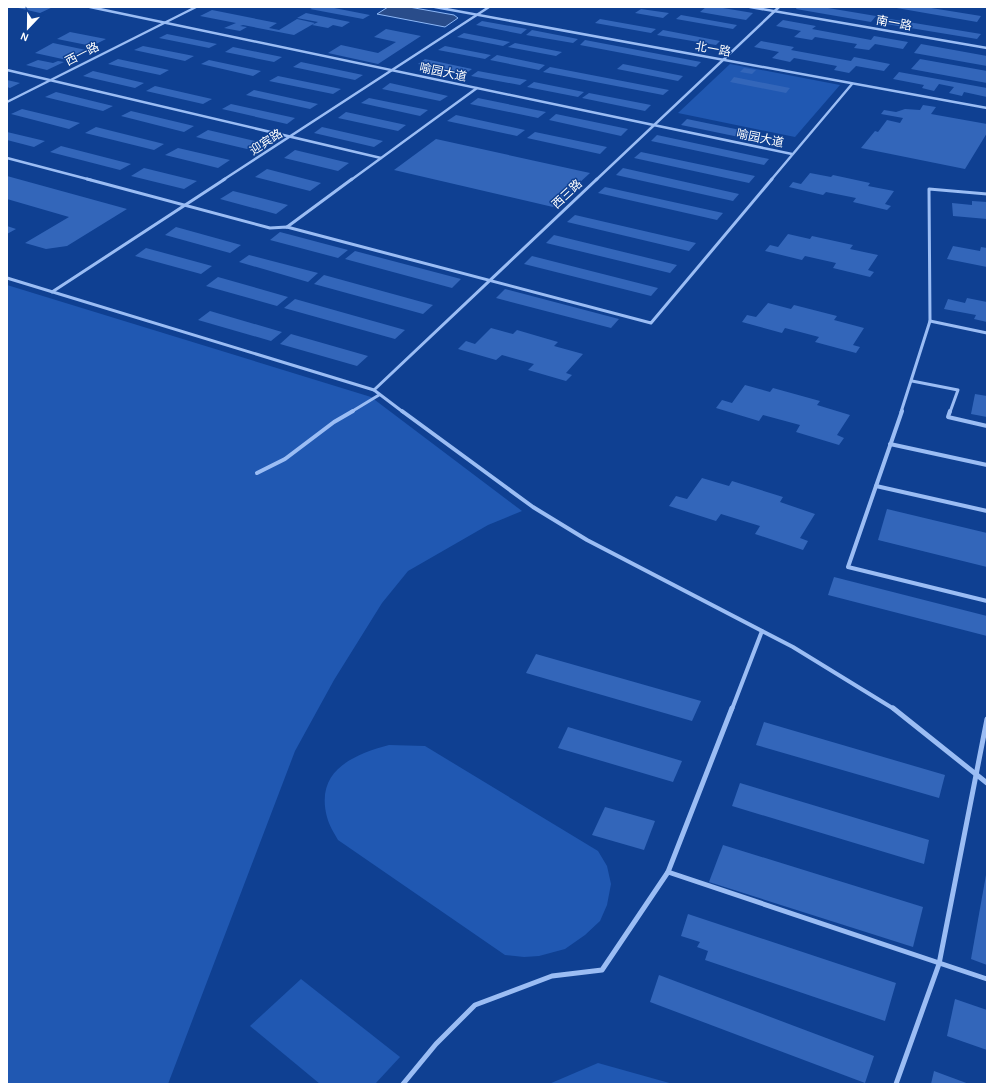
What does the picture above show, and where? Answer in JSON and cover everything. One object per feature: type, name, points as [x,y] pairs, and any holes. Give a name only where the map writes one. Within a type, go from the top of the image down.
[{"type":"street","name":"喻园大道","points":[[90,7],[792,154]]},
{"type":"street","name":"西一路","points":[[7,102],[196,7]]},
{"type":"street","name":"北一路","points":[[435,7],[987,108]]},
{"type":"street","name":"迎宾路","points":[[52,292],[489,7]]},
{"type":"street","name":"南一路","points":[[750,7],[987,48]]},
{"type":"street","name":"西三路","points":[[374,390],[779,7]]},
{"type":"street","points":[[7,70],[381,158]]},
{"type":"street","points":[[7,158],[270,228],[287,227],[651,323],[852,84]]},
{"type":"street","points":[[287,227],[477,88]]},
{"type":"street","points":[[987,194],[929,190],[930,321],[912,381],[848,567],[987,600]]},
{"type":"street","points":[[7,278],[374,390],[533,508],[592,543],[793,647],[893,708],[977,773],[987,783]]},
{"type":"street","points":[[930,321],[987,333]]},
{"type":"street","points":[[912,381],[958,390],[948,417],[987,426]]},
{"type":"street","points":[[257,473],[285,459],[334,422],[379,395]]},
{"type":"street","points":[[890,444],[987,465]]},
{"type":"street","points":[[876,486],[987,511]]},
{"type":"street","points":[[403,1084],[436,1044],[475,1005],[552,976],[602,970],[668,872],[762,631]]},
{"type":"street","points":[[896,1084],[939,964],[987,719]]},
{"type":"street","points":[[668,872],[987,979]]},
{"type":"shaded area","points":[[388,7],[409,7],[454,15],[458,18],[445,27],[377,14]]},
{"type":"shaded area","points":[[730,64],[840,85],[795,137],[678,113]]},
{"type":"shaded area","points":[[7,285],[371,397],[522,511],[488,525],[408,571],[382,603],[334,680],[295,751],[168,1084],[7,1084]]},
{"type":"shaded area","points":[[389,745],[425,746],[598,851],[607,866],[611,884],[607,905],[600,921],[585,935],[565,949],[539,956],[524,957],[505,955],[338,840],[327,817],[325,801],[326,788],[332,777],[350,760],[375,749]]},
{"type":"shaded area","points":[[301,979],[400,1057],[375,1084],[320,1084],[250,1026]]},
{"type":"shaded area","points":[[598,1063],[673,1084],[549,1084]]},
{"type":"building","points":[[14,7],[53,7],[40,13]]},
{"type":"building","points":[[314,7],[329,7],[370,15],[363,19],[310,9]]},
{"type":"building","points":[[706,7],[717,7],[753,13],[746,20],[700,12]]},
{"type":"building","points":[[797,7],[822,7],[876,16],[871,22],[796,9]]},
{"type":"building","points":[[891,7],[925,7],[981,16],[977,22]]},
{"type":"building","points":[[641,9],[669,13],[663,18],[635,13]]},
{"type":"building","points":[[212,10],[277,23],[269,28],[279,30],[297,19],[315,23],[294,35],[243,25],[240,26],[247,27],[240,31],[224,28],[236,23],[200,16]]},
{"type":"building","points":[[306,13],[350,22],[342,27],[333,25],[328,28],[312,25],[318,22],[297,18]]},
{"type":"building","points":[[681,15],[737,25],[733,29],[676,19]]},
{"type":"building","points":[[884,18],[981,34],[977,39],[880,23]]},
{"type":"building","points":[[600,19],[656,29],[651,33],[595,23]]},
{"type":"building","points":[[783,20],[816,26],[812,29],[871,40],[874,36],[908,42],[903,49],[875,44],[869,50],[854,48],[857,44],[815,37],[812,40],[794,37],[801,31],[776,26]]},
{"type":"building","points":[[482,21],[527,29],[521,34],[476,25]]},
{"type":"building","points":[[386,29],[421,36],[378,64],[328,53],[341,45],[378,53],[396,42],[374,37]]},
{"type":"building","points":[[532,30],[578,39],[573,43],[526,35]]},
{"type":"building","points":[[663,30],[720,41],[716,45],[657,35]]},
{"type":"building","points":[[70,32],[106,39],[92,46],[57,39]]},
{"type":"building","points":[[464,33],[510,42],[503,46],[457,37]]},
{"type":"building","points":[[167,34],[217,44],[209,48],[159,38]]},
{"type":"building","points":[[585,40],[701,62],[696,67],[580,45]]},
{"type":"building","points":[[761,41],[794,47],[791,50],[851,61],[854,57],[890,64],[884,71],[856,66],[849,73],[834,70],[837,66],[794,58],[790,62],[772,58],[779,52],[754,47]]},
{"type":"building","points":[[53,43],[86,50],[67,60],[35,53]]},
{"type":"building","points":[[515,43],[562,52],[556,56],[508,47]]},
{"type":"building","points":[[921,44],[987,56],[987,66],[914,53]]},
{"type":"building","points":[[143,46],[194,56],[185,61],[134,50]]},
{"type":"building","points":[[445,46],[491,55],[485,59],[438,50]]},
{"type":"building","points":[[233,47],[282,57],[274,62],[225,52]]},
{"type":"building","points":[[497,55],[545,65],[539,70],[490,60]]},
{"type":"building","points":[[118,59],[169,70],[160,75],[108,64]]},
{"type":"building","points":[[425,59],[472,69],[465,74],[418,64]]},
{"type":"building","points":[[920,59],[987,71],[987,83],[911,69]]},
{"type":"building","points":[[38,60],[53,63],[58,61],[64,62],[47,70],[26,65]]},
{"type":"building","points":[[209,60],[261,71],[253,76],[201,64]]},
{"type":"building","points":[[301,62],[363,75],[355,80],[293,67]]},
{"type":"building","points":[[623,64],[683,76],[678,81],[617,69]]},
{"type":"building","points":[[550,67],[669,90],[663,95],[543,72]]},
{"type":"building","points":[[744,68],[756,70],[752,74],[740,72]]},
{"type":"building","points":[[93,71],[144,83],[135,88],[83,76]]},
{"type":"building","points":[[478,71],[527,80],[520,85],[471,76]]},
{"type":"building","points":[[899,72],[987,88],[987,97],[964,92],[962,96],[949,93],[954,87],[939,84],[934,91],[922,88],[924,85],[893,79]]},
{"type":"building","points":[[278,76],[341,89],[333,94],[269,81]]},
{"type":"building","points":[[734,77],[790,88],[786,93],[730,82]]},
{"type":"building","points":[[7,80],[20,83],[10,88],[7,87]]},
{"type":"building","points":[[534,82],[584,92],[578,97],[527,87]]},
{"type":"building","points":[[390,83],[448,96],[440,101],[382,89]]},
{"type":"building","points":[[155,86],[212,99],[203,104],[146,91]]},
{"type":"building","points":[[254,90],[318,104],[310,109],[246,95]]},
{"type":"building","points":[[56,92],[113,106],[103,111],[45,97]]},
{"type":"building","points":[[589,93],[651,105],[645,111],[582,98]]},
{"type":"building","points":[[369,98],[428,110],[420,116],[361,103]]},
{"type":"building","points":[[478,98],[546,112],[538,118],[470,104]]},
{"type":"building","points":[[231,104],[295,118],[287,124],[222,109]]},
{"type":"building","points":[[923,105],[936,107],[931,114],[987,124],[987,133],[965,169],[861,148],[875,131],[878,132],[887,120],[900,123],[903,118],[881,114],[884,110],[896,112],[905,109],[920,110]]},
{"type":"building","points":[[22,109],[80,123],[69,129],[11,114]]},
{"type":"building","points":[[131,111],[194,126],[184,132],[121,116]]},
{"type":"building","points":[[346,112],[406,125],[398,131],[338,118]]},
{"type":"building","points":[[556,114],[628,129],[621,136],[549,120]]},
{"type":"building","points":[[456,115],[525,130],[517,136],[447,121]]},
{"type":"building","points":[[687,119],[745,131],[739,137],[681,125]]},
{"type":"building","points":[[96,127],[164,144],[154,150],[85,133]]},
{"type":"building","points":[[322,127],[383,141],[374,147],[314,133]]},
{"type":"building","points":[[208,130],[259,142],[247,149],[196,137]]},
{"type":"building","points":[[7,132],[45,141],[34,147],[7,140]]},
{"type":"building","points":[[535,132],[607,147],[600,154],[527,138]]},
{"type":"building","points":[[750,132],[771,137],[766,142],[745,137]]},
{"type":"building","points":[[657,135],[769,159],[764,165],[651,141]]},
{"type":"building","points":[[436,139],[590,173],[553,207],[394,170]]},
{"type":"building","points":[[61,146],[131,164],[120,170],[50,152]]},
{"type":"building","points":[[178,148],[230,160],[218,168],[165,155]]},
{"type":"building","points":[[295,150],[349,163],[338,171],[284,158]]},
{"type":"building","points":[[641,152],[755,176],[749,183],[634,158]]},
{"type":"building","points":[[144,168],[197,181],[184,189],[131,176]]},
{"type":"building","points":[[623,168],[739,194],[733,201],[616,175]]},
{"type":"building","points":[[267,169],[321,183],[310,191],[255,177]]},
{"type":"building","points":[[810,173],[831,177],[833,175],[870,183],[868,186],[894,191],[885,204],[891,206],[887,210],[853,202],[856,198],[826,192],[823,195],[789,187],[793,182],[801,184]]},
{"type":"building","points":[[7,176],[127,209],[67,246],[46,249],[25,243],[69,217],[7,199]]},
{"type":"building","points":[[605,187],[723,213],[717,220],[598,193]]},
{"type":"building","points":[[233,191],[288,205],[276,214],[220,199]]},
{"type":"building","points":[[972,201],[987,202],[987,219],[953,216],[952,203],[972,205]]},
{"type":"building","points":[[575,215],[696,243],[689,251],[567,222]]},
{"type":"building","points":[[7,226],[16,229],[7,234]]},
{"type":"building","points":[[176,227],[241,245],[230,253],[165,235]]},
{"type":"building","points":[[280,232],[348,250],[338,258],[270,240]]},
{"type":"building","points":[[788,234],[810,239],[812,236],[853,245],[850,249],[878,255],[868,270],[874,272],[870,277],[833,268],[836,263],[805,256],[802,260],[765,251],[770,245],[778,247]]},
{"type":"building","points":[[554,235],[677,265],[670,273],[546,243]]},
{"type":"building","points":[[953,246],[980,251],[981,247],[987,248],[987,267],[947,259]]},
{"type":"building","points":[[146,248],[212,266],[201,274],[135,256]]},
{"type":"building","points":[[355,251],[461,279],[452,288],[345,259]]},
{"type":"building","points":[[249,255],[318,273],[308,282],[239,262]]},
{"type":"building","points":[[532,256],[658,288],[651,296],[524,264]]},
{"type":"building","points":[[324,275],[433,305],[423,314],[314,284]]},
{"type":"building","points":[[218,277],[288,297],[277,306],[206,286]]},
{"type":"building","points":[[505,289],[619,319],[611,328],[496,298]]},
{"type":"building","points":[[967,298],[987,302],[987,322],[974,319],[976,315],[944,309],[948,299],[965,303]]},
{"type":"building","points":[[295,299],[405,330],[395,339],[284,308]]},
{"type":"building","points":[[768,303],[791,309],[794,305],[837,316],[834,320],[864,328],[853,345],[860,347],[856,353],[815,342],[819,337],[785,328],[782,333],[742,322],[747,315],[756,317]]},
{"type":"building","points":[[210,311],[282,332],[271,341],[198,320]]},
{"type":"building","points":[[491,328],[513,334],[517,330],[558,342],[554,346],[583,354],[566,373],[572,375],[566,381],[528,370],[534,364],[502,355],[496,360],[458,349],[466,341],[475,344]]},
{"type":"building","points":[[291,334],[368,356],[357,366],[280,344]]},
{"type":"building","points":[[745,385],[770,392],[773,388],[820,401],[817,405],[850,415],[837,435],[844,438],[839,445],[796,432],[800,425],[763,415],[759,421],[716,408],[722,400],[732,403]]},
{"type":"building","points":[[975,394],[987,396],[987,417],[971,414]]},
{"type":"building","points":[[702,478],[729,486],[732,481],[783,497],[780,502],[815,514],[800,538],[808,541],[803,550],[755,534],[760,526],[721,514],[716,521],[669,506],[676,496],[687,499]]},
{"type":"building","points":[[887,509],[987,533],[987,567],[878,540]]},
{"type":"building","points":[[834,577],[987,616],[987,636],[828,595]]},
{"type":"building","points":[[536,654],[701,701],[692,721],[526,673]]},
{"type":"building","points":[[764,722],[945,775],[939,798],[756,745]]},
{"type":"building","points":[[568,727],[682,761],[673,782],[558,748]]},
{"type":"building","points":[[740,783],[929,840],[924,864],[732,806]]},
{"type":"building","points":[[605,807],[655,821],[644,850],[592,835]]},
{"type":"building","points":[[723,845],[923,907],[913,947],[709,882]]},
{"type":"building","points":[[987,875],[987,965],[971,959]]},
{"type":"building","points":[[688,914],[896,983],[885,1021],[705,960],[708,951],[697,947],[700,942],[681,936]]},
{"type":"building","points":[[659,975],[874,1056],[865,1083],[650,1002]]},
{"type":"building","points":[[955,999],[987,1010],[987,1050],[947,1036]]},
{"type":"building","points":[[934,1071],[969,1084],[931,1084]]}]
